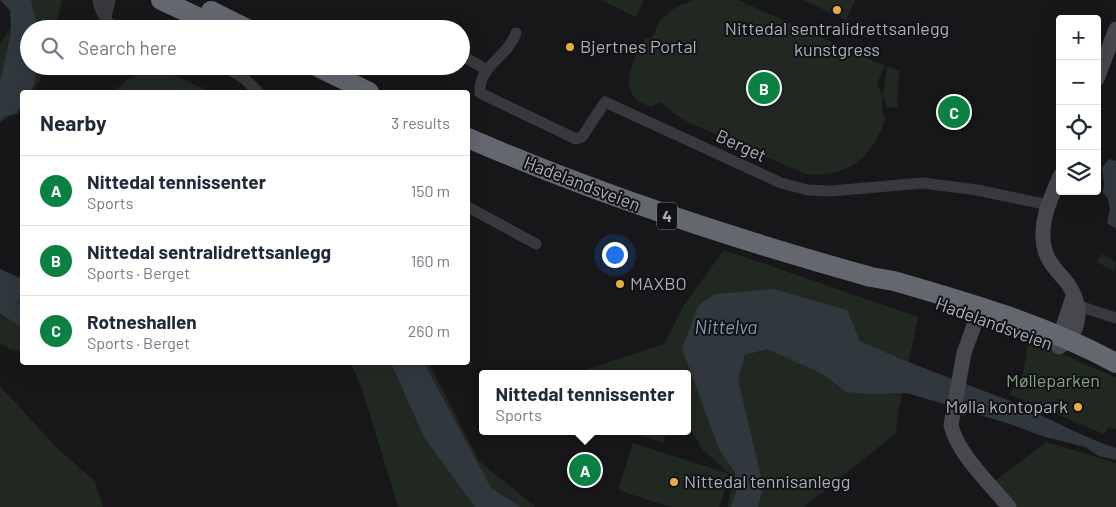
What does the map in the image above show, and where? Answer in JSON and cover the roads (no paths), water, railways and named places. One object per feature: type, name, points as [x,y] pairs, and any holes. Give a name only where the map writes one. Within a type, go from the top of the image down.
[{"type":"highway","points":[[161,0],[203,20]]},
{"type":"highway","points":[[189,0],[230,20]]},
{"type":"highway","points":[[331,75],[364,90]]},
{"type":"highway","name":"Hadelandsveien","points":[[470,139],[542,170],[663,214],[741,240],[871,277],[893,288],[1063,341],[1116,363]]},
{"type":"highway","name":"Hadelandsveien","points":[[1063,341],[1116,373]]},
{"type":"main road","points":[[1101,68],[1116,29]]},
{"type":"main road","points":[[1056,186],[1048,205],[1043,232],[1045,253],[1052,266],[1067,283],[1074,301],[1078,320],[1063,341]]},
{"type":"main road","points":[[974,312],[964,333],[965,347],[951,425],[955,437],[965,453],[1009,507]]},
{"type":"street","points":[[98,0],[106,18]]},
{"type":"street","points":[[106,18],[110,0]]},
{"type":"street","name":"Berget","points":[[516,33],[511,43],[487,70],[481,80],[480,93],[576,139],[582,137],[605,102],[781,183],[831,191],[923,183],[977,190],[1048,205]]},
{"type":"street","points":[[470,60],[487,70]]},
{"type":"street","points":[[239,75],[256,90]]},
{"type":"street","points":[[470,208],[536,244]]},
{"type":"street","points":[[1074,301],[1116,318]]},
{"type":"water","points":[[0,0],[31,0],[36,20],[20,20],[20,75],[36,75],[34,85],[30,90],[20,90],[20,108],[17,114],[5,116],[0,121],[0,83],[11,32],[10,10]]},
{"type":"water","points":[[1109,159],[1116,161],[1116,229],[1107,223],[1110,210],[1108,199],[1103,192],[1102,168]]},
{"type":"water","points":[[0,269],[20,278],[20,303],[0,296]]},
{"type":"water","name":"Nittelva","points":[[773,289],[847,310],[860,341],[1005,399],[1087,437],[1116,448],[1116,460],[1099,456],[1085,447],[1042,436],[1010,424],[907,393],[868,394],[846,392],[823,374],[767,349],[745,355],[738,379],[763,486],[758,507],[731,507],[736,493],[735,472],[719,449],[682,349],[698,306],[715,294]]},
{"type":"water","points":[[392,365],[425,365],[491,488],[521,507],[475,507],[424,437]]},
{"type":"waterway","name":"Nittelva","points":[[0,302],[20,316]]},
{"type":"place","name":"Nittedal sentralidrettsanlegg kunstgress","points":[[837,10]]},
{"type":"place","name":"Bjertnes Portal","points":[[570,47]]},
{"type":"place","name":"Nittedal sentralidrettsanlegg","points":[[764,88]]},
{"type":"place","name":"Rotneshallen","points":[[954,112]]},
{"type":"place","name":"MAXBO","points":[[620,284]]},
{"type":"place","name":"Mølla kontopark","points":[[1078,407]]},
{"type":"place","name":"Nittedal tennissenter","points":[[585,470]]},
{"type":"place","name":"Nittedal tennisanlegg","points":[[674,482]]},
{"type":"park label","name":"Mølleparken","points":[[1053,381]]}]
